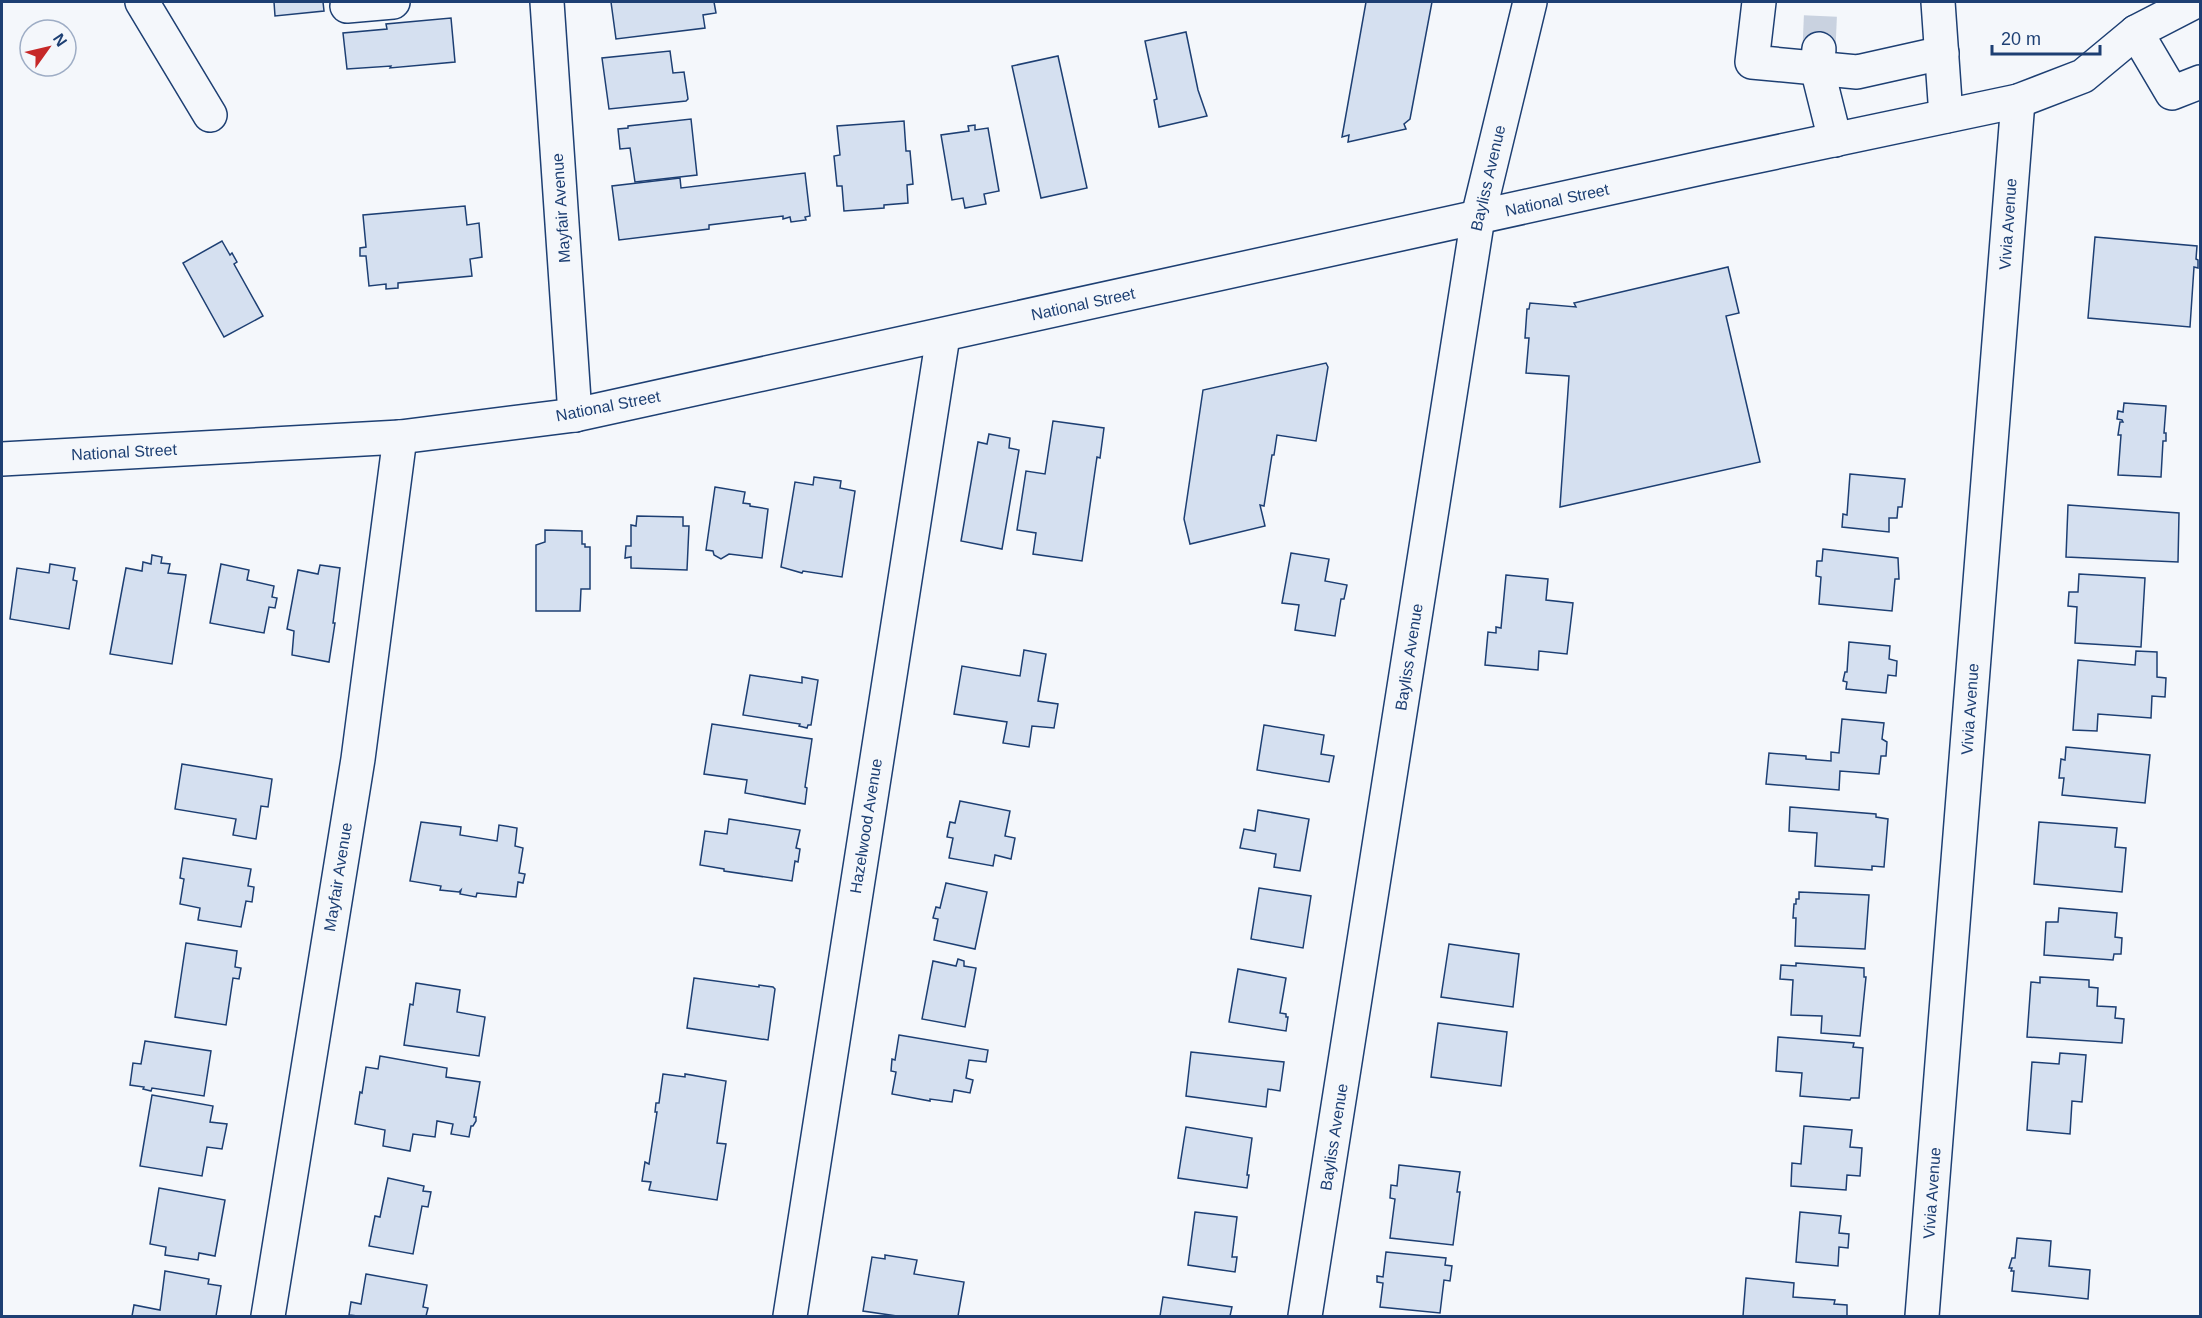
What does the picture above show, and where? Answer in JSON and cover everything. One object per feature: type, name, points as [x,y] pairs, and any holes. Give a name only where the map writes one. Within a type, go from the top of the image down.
[{"type":"street","points":[[142,2],[210,115]]},
{"type":"street","points":[[346,6],[393,2]]},
{"type":"street","name":"Mayfair Avenue","points":[[547,2],[575,414]]},
{"type":"street","name":"Bayliss Avenue","points":[[1305,1317],[1478,217],[1530,2]]},
{"type":"street","points":[[1758,2],[1752,62],[1818,59],[1857,72],[1942,53]]},
{"type":"street","points":[[1938,2],[1946,116]]},
{"type":"street","name":"National Street","points":[[2136,32],[2158,2]]},
{"type":"street","name":"National Street","points":[[2,459],[400,437],[575,414],[943,336],[2018,100],[2083,75],[2136,32],[2194,2]]},
{"type":"street","points":[[2136,32],[2172,93],[2200,82]]},
{"type":"street","points":[[1818,59],[1835,140]]},
{"type":"street","name":"Vivia Avenue","points":[[1922,1317],[2018,100]]},
{"type":"street","name":"Hazelwood Avenue","points":[[790,1317],[943,336]]},
{"type":"street","name":"Mayfair Avenue","points":[[268,1317],[358,759],[400,437]]},
{"type":"building","points":[[274,2],[323,2],[324,11],[275,16]]},
{"type":"building","points":[[611,2],[714,2],[716,13],[703,15],[705,28],[616,39]]},
{"type":"building","points":[[1366,2],[1432,2],[1410,119],[1404,124],[1406,129],[1348,142],[1349,135],[1342,137]]},
{"type":"building","points":[[451,18],[455,62],[347,69],[343,33],[387,29],[386,24]]},
{"type":"building","points":[[1186,32],[1198,90],[1207,116],[1159,127],[1154,100],[1157,99],[1145,41]]},
{"type":"building","points":[[670,51],[673,73],[684,72],[688,99],[686,101],[609,109],[602,58]]},
{"type":"building","points":[[1058,56],[1087,188],[1041,198],[1012,66]]},
{"type":"building","points":[[691,119],[697,175],[635,182],[630,148],[620,149],[618,129]]},
{"type":"building","points":[[904,121],[906,151],[910,151],[913,184],[907,185],[908,203],[884,205],[884,208],[844,211],[842,186],[837,186],[834,156],[840,155],[837,126]]},
{"type":"building","points":[[975,125],[975,130],[988,128],[999,191],[984,194],[986,204],[965,208],[963,198],[952,200],[941,135],[969,131],[968,126]]},
{"type":"building","points":[[805,173],[810,216],[805,217],[806,220],[791,222],[790,217],[783,219],[783,216],[709,225],[709,229],[619,240],[612,186],[680,178],[681,188]]},
{"type":"building","points":[[465,206],[467,225],[479,223],[482,257],[470,259],[472,276],[398,283],[398,288],[386,289],[386,284],[369,286],[366,256],[360,256],[360,248],[366,247],[363,215]]},
{"type":"building","points":[[2095,237],[2197,246],[2198,268],[2194,267],[2190,327],[2088,318]]},
{"type":"building","points":[[222,241],[237,262],[234,264],[263,316],[224,337],[183,263]]},
{"type":"building","points":[[1728,267],[1739,313],[1726,316],[1760,462],[1560,507],[1569,376],[1526,373],[1529,338],[1525,338],[1527,309],[1530,303],[1576,307],[1574,303]]},
{"type":"building","points":[[1326,363],[1328,367],[1316,441],[1277,435],[1264,506],[1260,505],[1265,526],[1190,544],[1184,519],[1203,390]]},
{"type":"building","points":[[2124,403],[2166,406],[2164,433],[2166,433],[2166,441],[2163,441],[2161,477],[2118,475],[2121,435],[2118,435],[2120,422],[2123,422],[2117,419],[2118,411],[2123,412]]},
{"type":"building","points":[[1053,421],[1104,428],[1100,458],[1097,457],[1082,561],[1033,554],[1036,533],[1017,530],[1026,471],[1045,474]]},
{"type":"building","points":[[989,434],[1010,438],[1009,448],[1019,450],[1002,549],[961,541],[978,442],[987,444]]},
{"type":"building","points":[[1850,474],[1905,479],[1902,507],[1898,507],[1897,518],[1889,518],[1889,532],[1842,527],[1843,514],[1847,515]]},
{"type":"building","points":[[814,477],[841,481],[840,488],[855,491],[842,577],[803,571],[802,573],[781,567],[795,482],[813,485]]},
{"type":"building","points":[[715,487],[745,492],[743,503],[768,509],[762,558],[729,554],[721,559],[714,555],[713,551],[706,550]]},
{"type":"building","points":[[2068,505],[2179,513],[2178,562],[2066,557]]},
{"type":"building","points":[[637,516],[683,517],[683,526],[689,526],[687,570],[631,568],[631,557],[625,558],[626,546],[631,546],[631,525],[636,526]]},
{"type":"building","points":[[545,530],[582,531],[582,544],[590,547],[590,589],[581,589],[580,611],[536,611],[536,545],[545,542]]},
{"type":"building","points":[[1823,549],[1898,558],[1899,579],[1895,579],[1892,611],[1819,604],[1821,577],[1816,576],[1817,561],[1822,561]]},
{"type":"building","points":[[1291,553],[1329,559],[1325,581],[1347,585],[1344,599],[1341,599],[1335,636],[1295,630],[1299,605],[1282,603]]},
{"type":"building","points":[[152,555],[162,557],[161,563],[170,564],[168,573],[186,575],[172,664],[110,654],[126,568],[142,571],[143,562],[151,564]]},
{"type":"building","points":[[50,564],[75,568],[73,580],[77,581],[69,629],[10,619],[17,568],[49,573]]},
{"type":"building","points":[[221,564],[249,570],[247,580],[274,586],[272,597],[277,598],[275,608],[269,607],[264,633],[210,623]]},
{"type":"building","points":[[320,565],[340,568],[329,662],[292,655],[294,631],[287,629],[298,570],[318,574]]},
{"type":"building","points":[[2079,574],[2145,578],[2141,647],[2075,643],[2077,607],[2068,606],[2069,592],[2078,592]]},
{"type":"building","points":[[1506,575],[1548,579],[1546,600],[1573,603],[1567,654],[1539,651],[1538,670],[1485,665],[1488,632],[1496,633],[1496,627],[1501,628]]},
{"type":"building","points":[[1849,642],[1890,646],[1889,659],[1897,661],[1896,676],[1888,675],[1886,693],[1846,689],[1847,682],[1843,681],[1845,672],[1847,672]]},
{"type":"building","points":[[1024,650],[1046,654],[1038,701],[1058,704],[1054,728],[1032,726],[1029,747],[1003,743],[1007,722],[954,714],[962,666],[1020,676]]},
{"type":"building","points":[[2136,651],[2157,652],[2157,677],[2166,678],[2165,697],[2152,696],[2151,718],[2098,714],[2097,731],[2073,730],[2078,660],[2135,665]]},
{"type":"building","points":[[750,675],[802,683],[802,677],[818,680],[811,725],[807,728],[799,726],[800,724],[743,715]]},
{"type":"building","points":[[1842,719],[1884,723],[1882,739],[1887,742],[1886,756],[1881,756],[1879,774],[1840,771],[1839,790],[1766,784],[1769,753],[1831,761],[1831,752],[1839,753]]},
{"type":"building","points":[[712,724],[812,739],[805,787],[807,788],[805,804],[745,793],[747,780],[704,774]]},
{"type":"building","points":[[1264,725],[1324,735],[1321,754],[1334,756],[1329,782],[1257,770]]},
{"type":"building","points":[[2066,747],[2150,755],[2145,803],[2062,795],[2064,778],[2059,778],[2061,759],[2065,760]]},
{"type":"building","points":[[182,764],[272,779],[268,807],[261,806],[256,839],[233,835],[236,819],[175,809]]},
{"type":"building","points":[[960,801],[1010,811],[1005,836],[1015,838],[1011,859],[995,855],[993,866],[949,858],[953,838],[947,837],[950,822],[955,823]]},
{"type":"building","points":[[1790,807],[1876,814],[1876,817],[1888,819],[1884,867],[1872,866],[1872,870],[1815,866],[1817,833],[1789,831]]},
{"type":"building","points":[[1258,810],[1309,819],[1300,871],[1274,867],[1276,854],[1240,848],[1244,829],[1255,831]]},
{"type":"building","points":[[729,819],[800,830],[796,848],[800,849],[798,862],[795,861],[792,881],[700,865],[705,831],[727,834]]},
{"type":"building","points":[[421,822],[461,827],[460,835],[497,841],[499,825],[517,828],[515,846],[523,848],[519,873],[525,874],[523,883],[518,882],[516,897],[477,893],[476,897],[460,894],[461,890],[459,892],[440,890],[441,886],[410,881]]},
{"type":"building","points":[[2039,822],[2117,828],[2115,847],[2126,848],[2122,892],[2034,884]]},
{"type":"building","points":[[183,858],[251,869],[248,886],[254,887],[252,902],[246,901],[241,927],[198,920],[200,908],[180,904],[184,879],[180,878]]},
{"type":"building","points":[[946,883],[987,892],[975,949],[934,940],[938,919],[933,918],[936,907],[940,908]]},
{"type":"building","points":[[1259,888],[1311,896],[1303,948],[1251,939]]},
{"type":"building","points":[[1799,892],[1869,895],[1865,949],[1795,946],[1794,904],[1796,904],[1796,899],[1799,899]]},
{"type":"building","points":[[2059,908],[2117,913],[2115,937],[2122,938],[2121,954],[2114,954],[2113,960],[2044,955],[2046,922],[2058,922]]},
{"type":"building","points":[[186,943],[237,951],[235,967],[241,968],[239,979],[233,978],[226,1025],[175,1017]]},
{"type":"building","points":[[1449,944],[1519,954],[1513,1007],[1441,997]]},
{"type":"building","points":[[958,959],[964,961],[964,966],[976,968],[965,1027],[922,1019],[933,961],[956,966]]},
{"type":"building","points":[[1796,963],[1864,968],[1864,977],[1866,977],[1860,1036],[1821,1033],[1822,1016],[1791,1015],[1793,980],[1780,979],[1781,965],[1796,966]]},
{"type":"building","points":[[1238,969],[1286,978],[1280,1013],[1288,1017],[1286,1031],[1229,1022]]},
{"type":"building","points":[[2040,977],[2089,980],[2089,987],[2098,988],[2097,1006],[2116,1007],[2115,1018],[2124,1019],[2122,1043],[2027,1037],[2031,982],[2040,983]]},
{"type":"building","points":[[694,978],[773,987],[775,989],[768,1040],[687,1028]]},
{"type":"building","points":[[416,983],[460,990],[457,1012],[485,1017],[479,1056],[404,1045],[410,1004],[413,1005]]},
{"type":"building","points":[[1438,1023],[1507,1032],[1501,1086],[1431,1077]]},
{"type":"building","points":[[899,1035],[988,1050],[986,1062],[969,1060],[966,1078],[973,1080],[970,1093],[954,1090],[952,1102],[930,1099],[930,1101],[892,1094],[896,1072],[891,1071],[892,1059],[895,1060]]},
{"type":"building","points":[[1778,1037],[1854,1043],[1853,1047],[1863,1048],[1859,1098],[1850,1100],[1800,1096],[1802,1073],[1776,1071]]},
{"type":"building","points":[[145,1041],[211,1051],[204,1096],[152,1088],[151,1091],[143,1089],[144,1087],[130,1085],[133,1063],[141,1064]]},
{"type":"building","points":[[1191,1052],[1284,1062],[1280,1091],[1268,1089],[1266,1107],[1186,1096]]},
{"type":"building","points":[[2060,1053],[2086,1055],[2082,1102],[2072,1101],[2070,1134],[2027,1130],[2032,1062],[2059,1064]]},
{"type":"building","points":[[380,1056],[447,1068],[446,1077],[480,1082],[474,1117],[476,1121],[471,1126],[469,1137],[451,1134],[453,1124],[437,1121],[435,1137],[413,1134],[410,1151],[383,1146],[385,1130],[355,1124],[366,1067],[378,1069]]},
{"type":"building","points":[[663,1074],[685,1077],[685,1074],[726,1081],[717,1143],[726,1144],[717,1200],[649,1190],[651,1182],[642,1181],[645,1162],[649,1164],[657,1112],[655,1112],[656,1103],[659,1103]]},
{"type":"building","points":[[152,1095],[213,1106],[210,1122],[227,1124],[222,1149],[207,1147],[202,1176],[140,1166]]},
{"type":"building","points":[[1804,1126],[1852,1130],[1850,1147],[1862,1148],[1860,1176],[1847,1175],[1846,1190],[1791,1186],[1792,1163],[1801,1164]]},
{"type":"building","points":[[1186,1127],[1252,1138],[1247,1188],[1178,1178]]},
{"type":"building","points":[[1399,1165],[1460,1172],[1457,1192],[1460,1192],[1453,1245],[1390,1238],[1395,1199],[1390,1198],[1391,1185],[1397,1186]]},
{"type":"building","points":[[388,1178],[424,1186],[423,1191],[431,1192],[428,1207],[422,1206],[413,1254],[369,1246],[375,1216],[380,1217]]},
{"type":"building","points":[[159,1188],[225,1200],[215,1256],[199,1253],[198,1260],[165,1255],[166,1247],[150,1244]]},
{"type":"building","points":[[1195,1212],[1237,1217],[1232,1257],[1237,1257],[1235,1272],[1188,1265]]},
{"type":"building","points":[[1800,1212],[1841,1216],[1839,1233],[1849,1234],[1848,1248],[1839,1247],[1838,1266],[1796,1262]]},
{"type":"building","points":[[2017,1238],[2051,1241],[2049,1266],[2090,1270],[2088,1299],[2012,1291],[2014,1271],[2009,1268],[2012,1258],[2015,1258]]},
{"type":"building","points":[[1386,1252],[1446,1258],[1445,1265],[1452,1266],[1450,1281],[1444,1280],[1440,1313],[1380,1307],[1383,1283],[1377,1282],[1377,1276],[1383,1277]]},
{"type":"building","points":[[885,1255],[917,1260],[914,1274],[964,1282],[958,1316],[897,1316],[863,1311],[872,1257],[885,1259]]},
{"type":"building","points":[[165,1271],[209,1279],[208,1284],[221,1286],[216,1316],[132,1316],[134,1305],[160,1310]]},
{"type":"building","points":[[366,1274],[427,1285],[423,1307],[428,1308],[426,1316],[349,1315],[351,1302],[361,1304]]},
{"type":"building","points":[[1746,1278],[1794,1283],[1793,1297],[1835,1300],[1834,1304],[1847,1305],[1847,1316],[1743,1316]]},
{"type":"building","points":[[1163,1297],[1232,1307],[1230,1316],[1160,1316]]},
{"type":"tunnel","points":[[1819,49],[1821,2]]}]
